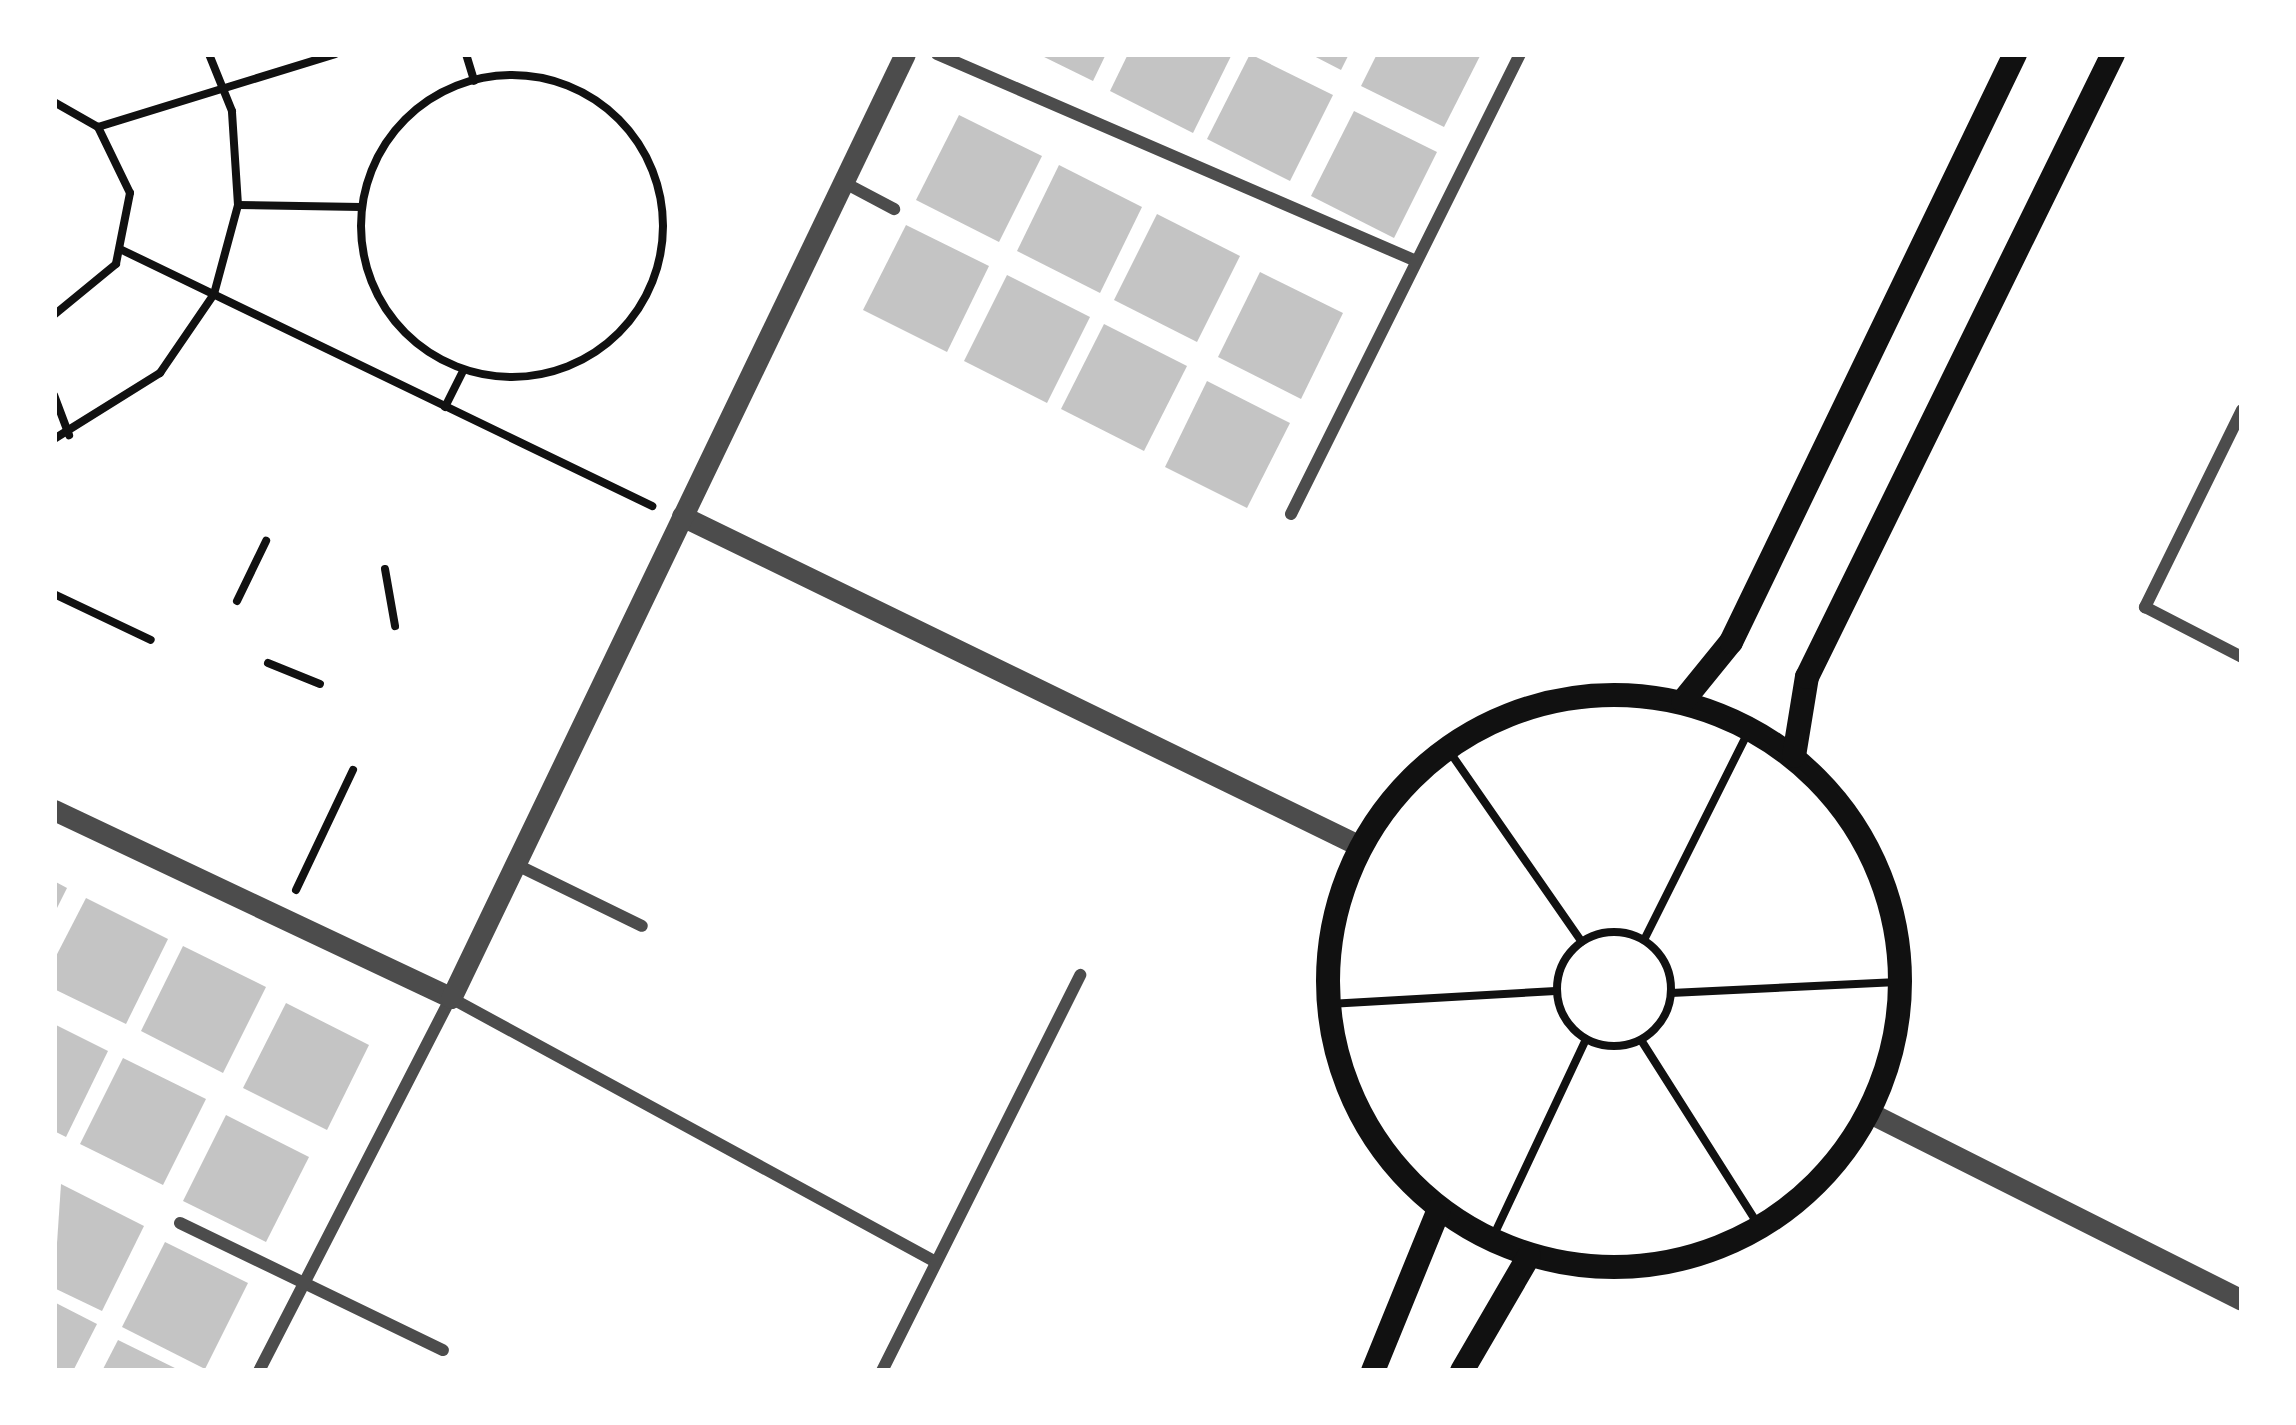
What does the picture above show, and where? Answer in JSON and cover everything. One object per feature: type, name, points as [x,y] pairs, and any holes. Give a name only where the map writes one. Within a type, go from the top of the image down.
[{"type":"main road","points":[[1683,700],[1731,642],[2014,54]]},
{"type":"main road","points":[[1794,756],[1807,677],[2113,54]]},
{"type":"main road","points":[[1607,693],[1683,700],[1750,728],[1794,756],[1859,830],[1896,921],[1899,1019],[1870,1113],[1823,1179],[1761,1229],[1667,1263],[1608,1269],[1529,1256],[1491,1240],[1438,1209],[1384,1151],[1346,1082],[1329,1004],[1334,922],[1360,846],[1447,748],[1532,705],[1607,693]]},
{"type":"main road","points":[[1373,1371],[1438,1209]]},
{"type":"main road","points":[[1462,1371],[1529,1256]]},
{"type":"street","points":[[259,1371],[451,998],[904,54]]},
{"type":"street","points":[[937,54],[1416,261]]},
{"type":"street","points":[[1291,514],[1520,54]]},
{"type":"street","points":[[843,182],[894,209]]},
{"type":"street","points":[[2242,410],[2145,608],[2242,657]]},
{"type":"street","points":[[682,516],[1360,846]]},
{"type":"street","points":[[54,810],[451,998],[936,1262]]},
{"type":"street","points":[[515,864],[642,926]]},
{"type":"street","points":[[882,1371],[1080,975]]},
{"type":"street","points":[[1870,1113],[2242,1300]]},
{"type":"street","points":[[180,1222],[443,1350]]},
{"type":"path","points":[[54,439],[69,435],[160,374],[214,294],[238,205],[225,92],[209,54]]},
{"type":"path","points":[[98,127],[225,92],[335,54]]},
{"type":"path","points":[[466,54],[474,81]]},
{"type":"path","points":[[550,79],[597,100],[655,177],[664,225],[634,316],[600,350],[510,379],[463,371],[418,346],[383,308],[363,259],[361,208],[376,158],[407,117],[474,81],[550,79]]},
{"type":"path","points":[[54,102],[98,127],[130,193],[122,250],[94,293],[54,315]]},
{"type":"path","points":[[238,205],[361,208]]},
{"type":"path","points":[[122,250],[682,516]]},
{"type":"path","points":[[445,407],[463,371]]},
{"type":"path","points":[[54,395],[69,435]]},
{"type":"path","points":[[237,601],[266,541]]},
{"type":"path","points":[[385,569],[395,626]]},
{"type":"path","points":[[54,594],[151,640]]},
{"type":"path","points":[[268,663],[320,684]]},
{"type":"path","points":[[1644,940],[1750,728]]},
{"type":"path","points":[[1447,748],[1582,942]]},
{"type":"path","points":[[283,919],[353,770]]},
{"type":"path","points":[[1556,991],[1582,942],[1608,932],[1644,940],[1667,968],[1670,993],[1641,1040]]},
{"type":"path","points":[[1670,993],[1898,982]]},
{"type":"path","points":[[1329,1004],[1556,991]]},
{"type":"path","points":[[1556,991],[1586,1040]]},
{"type":"path","points":[[1586,1040],[1641,1040]]},
{"type":"path","points":[[1491,1240],[1586,1040]]},
{"type":"path","points":[[1641,1040],[1761,1229]]},
{"type":"building","points":[[1038,54],[1106,54],[1093,81]]},
{"type":"building","points":[[1128,54],[1232,54],[1193,133],[1110,91]]},
{"type":"building","points":[[1250,54],[1333,95],[1290,181],[1207,139]]},
{"type":"building","points":[[1310,54],[1349,54],[1341,70]]},
{"type":"building","points":[[1377,54],[1481,54],[1444,127],[1361,86]]},
{"type":"building","points":[[1354,111],[1437,152],[1394,238],[1311,196]]},
{"type":"building","points":[[959,115],[1042,156],[999,242],[916,200]]},
{"type":"building","points":[[1059,165],[1142,207],[1100,293],[1017,251]]},
{"type":"building","points":[[1157,214],[1240,256],[1197,342],[1114,300]]},
{"type":"building","points":[[906,225],[989,266],[947,352],[863,310]]},
{"type":"building","points":[[1260,272],[1343,313],[1301,399],[1218,357]]},
{"type":"building","points":[[1007,275],[1090,317],[1047,403],[964,361]]},
{"type":"building","points":[[1104,324],[1187,366],[1144,451],[1061,409]]},
{"type":"building","points":[[1207,381],[1290,423],[1247,508],[1165,467]]},
{"type":"building","points":[[54,881],[67,888],[54,914]]},
{"type":"building","points":[[86,898],[168,939],[126,1024],[54,989],[54,960]]},
{"type":"building","points":[[183,946],[266,987],[223,1073],[141,1031]]},
{"type":"building","points":[[286,1003],[369,1045],[327,1130],[243,1088]]},
{"type":"building","points":[[54,1024],[108,1051],[66,1137],[54,1131]]},
{"type":"building","points":[[123,1058],[206,1099],[163,1185],[80,1144]]},
{"type":"building","points":[[226,1115],[309,1157],[266,1242],[183,1201]]},
{"type":"building","points":[[61,1184],[144,1226],[102,1311],[54,1288]]},
{"type":"building","points":[[165,1242],[248,1283],[205,1369],[122,1327]]},
{"type":"building","points":[[54,1302],[97,1324],[73,1371],[54,1371]]},
{"type":"building","points":[[118,1340],[181,1371],[102,1371]]}]
